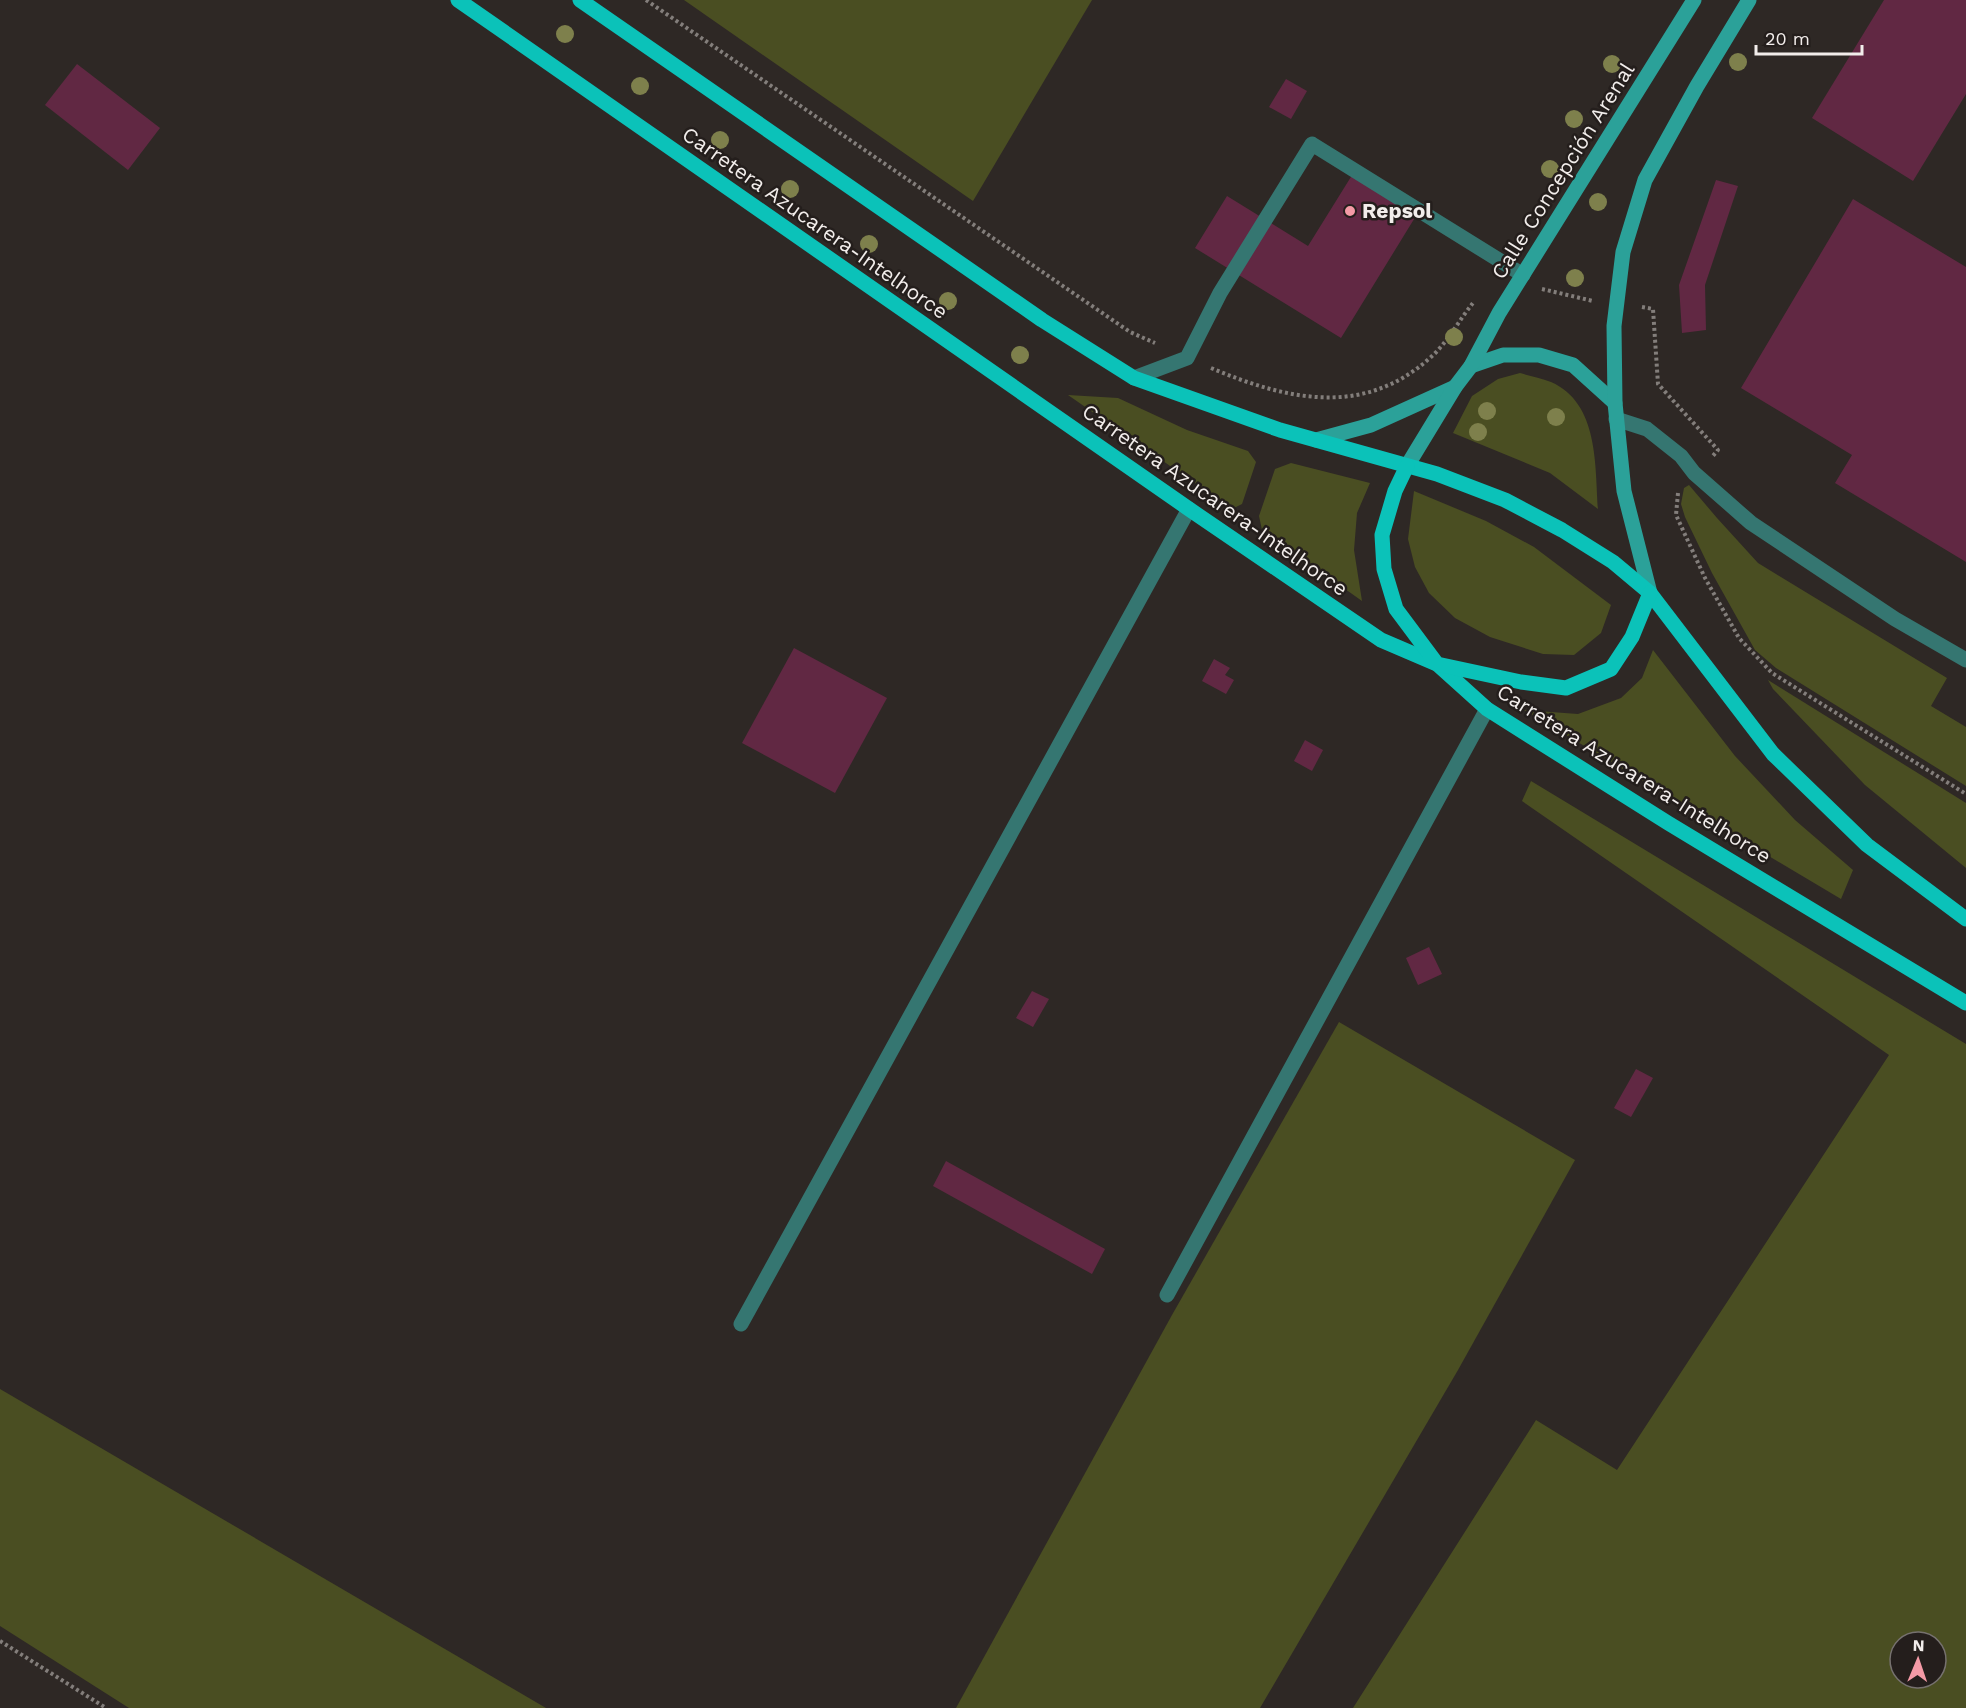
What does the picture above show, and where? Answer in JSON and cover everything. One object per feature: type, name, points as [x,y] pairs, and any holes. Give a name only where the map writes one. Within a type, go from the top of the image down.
[{"type":"main road","name":"Carretera Azucarera-Intelhorce","points":[[458,0],[1381,640],[1437,664],[1487,709],[1668,823],[1966,1003]]},
{"type":"main road","points":[[580,0],[1042,320],[1134,378],[1280,430],[1437,474],[1505,500],[1562,530],[1613,562],[1650,593],[1773,754],[1867,845],[1966,919]]},
{"type":"main road","name":"Calle Concepción Arenal","points":[[1407,466],[1455,387],[1471,366],[1510,295],[1694,0]]},
{"type":"main road","points":[[1407,466],[1395,491],[1382,535],[1384,568],[1396,609],[1437,664],[1521,682],[1566,688],[1611,669],[1632,637],[1650,593],[1624,491],[1615,403],[1614,326],[1623,252],[1645,180],[1697,86],[1749,0]]},
{"type":"main road","points":[[1471,366],[1503,355],[1539,355],[1574,365],[1615,403]]},
{"type":"main road","points":[[1316,440],[1371,425],[1455,387]]},
{"type":"street","points":[[1134,378],[1187,358],[1220,293],[1312,144],[1523,275]]},
{"type":"street","points":[[1617,419],[1647,429],[1681,456],[1694,472],[1751,523],[1895,619],[1966,660]]},
{"type":"street","points":[[741,1324],[1189,509]]},
{"type":"street","points":[[1167,1295],[1487,709]]},
{"type":"path","points":[[646,0],[1130,332],[1237,379],[1290,395],[1339,399],[1395,384],[1432,357],[1473,302],[1543,289],[1585,300],[1653,309],[1658,384],[1718,450],[1678,485],[1676,515],[1705,578],[1739,638],[1772,674],[1966,794]]},
{"type":"path","points":[[0,1641],[106,1708]]},
{"type":"green space","points":[[684,0],[1092,0],[973,201]]},
{"type":"green space","points":[[1520,373],[1551,382],[1567,392],[1578,405],[1591,437],[1598,509],[1550,473],[1453,433],[1472,396],[1498,379]]},
{"type":"green space","points":[[1068,395],[1118,398],[1187,430],[1248,451],[1256,462],[1242,504],[1232,509]]},
{"type":"green space","points":[[1291,463],[1370,483],[1357,513],[1354,550],[1362,601],[1262,530],[1259,516],[1275,469]]},
{"type":"green space","points":[[1689,485],[1758,563],[1947,678],[1931,706],[1966,727],[1966,786],[1776,668],[1755,650],[1712,573],[1685,517],[1681,504],[1684,488]]},
{"type":"green space","points":[[1414,491],[1486,521],[1534,547],[1611,605],[1601,633],[1574,655],[1543,654],[1490,637],[1455,618],[1429,593],[1415,567],[1408,539]]},
{"type":"green space","points":[[1653,650],[1735,756],[1795,820],[1853,870],[1841,899],[1524,710],[1578,714],[1621,698],[1642,678]]},
{"type":"green space","points":[[1768,680],[1966,803],[1966,868],[1865,785],[1773,689]]},
{"type":"green space","points":[[1531,781],[1966,1044],[1966,1708],[1353,1708],[1536,1420],[1617,1470],[1889,1055],[1522,801]]},
{"type":"green space","points":[[1339,1022],[1575,1160],[1458,1370],[1260,1708],[956,1708],[1172,1315]]},
{"type":"green space","points":[[0,1389],[546,1708],[129,1708],[0,1626]]},
{"type":"building","points":[[1884,0],[1966,0],[1966,94],[1913,181],[1812,118]]},
{"type":"building","points":[[77,64],[160,128],[128,170],[45,105]]},
{"type":"building","points":[[1286,79],[1307,91],[1291,119],[1269,107]]},
{"type":"building","points":[[1354,172],[1419,211],[1341,338],[1195,248],[1227,196],[1308,246]]},
{"type":"building","points":[[1716,180],[1738,186],[1705,285],[1706,330],[1682,333],[1679,285]]},
{"type":"building","points":[[1853,199],[1966,267],[1966,562],[1835,483],[1852,455],[1741,388]]},
{"type":"building","points":[[794,648],[887,698],[835,793],[742,743]]},
{"type":"building","points":[[1214,659],[1230,668],[1225,675],[1234,680],[1226,694],[1202,681]]},
{"type":"building","points":[[1305,740],[1323,750],[1312,771],[1294,761]]},
{"type":"building","points":[[1429,947],[1442,974],[1418,985],[1406,958]]},
{"type":"building","points":[[1032,991],[1049,999],[1033,1027],[1016,1018]]},
{"type":"building","points":[[1636,1069],[1653,1078],[1631,1117],[1614,1108]]},
{"type":"building","points":[[946,1161],[1105,1249],[1092,1274],[933,1186]]},
{"type":"place","name":"Repsol","points":[[1350,211]]}]
